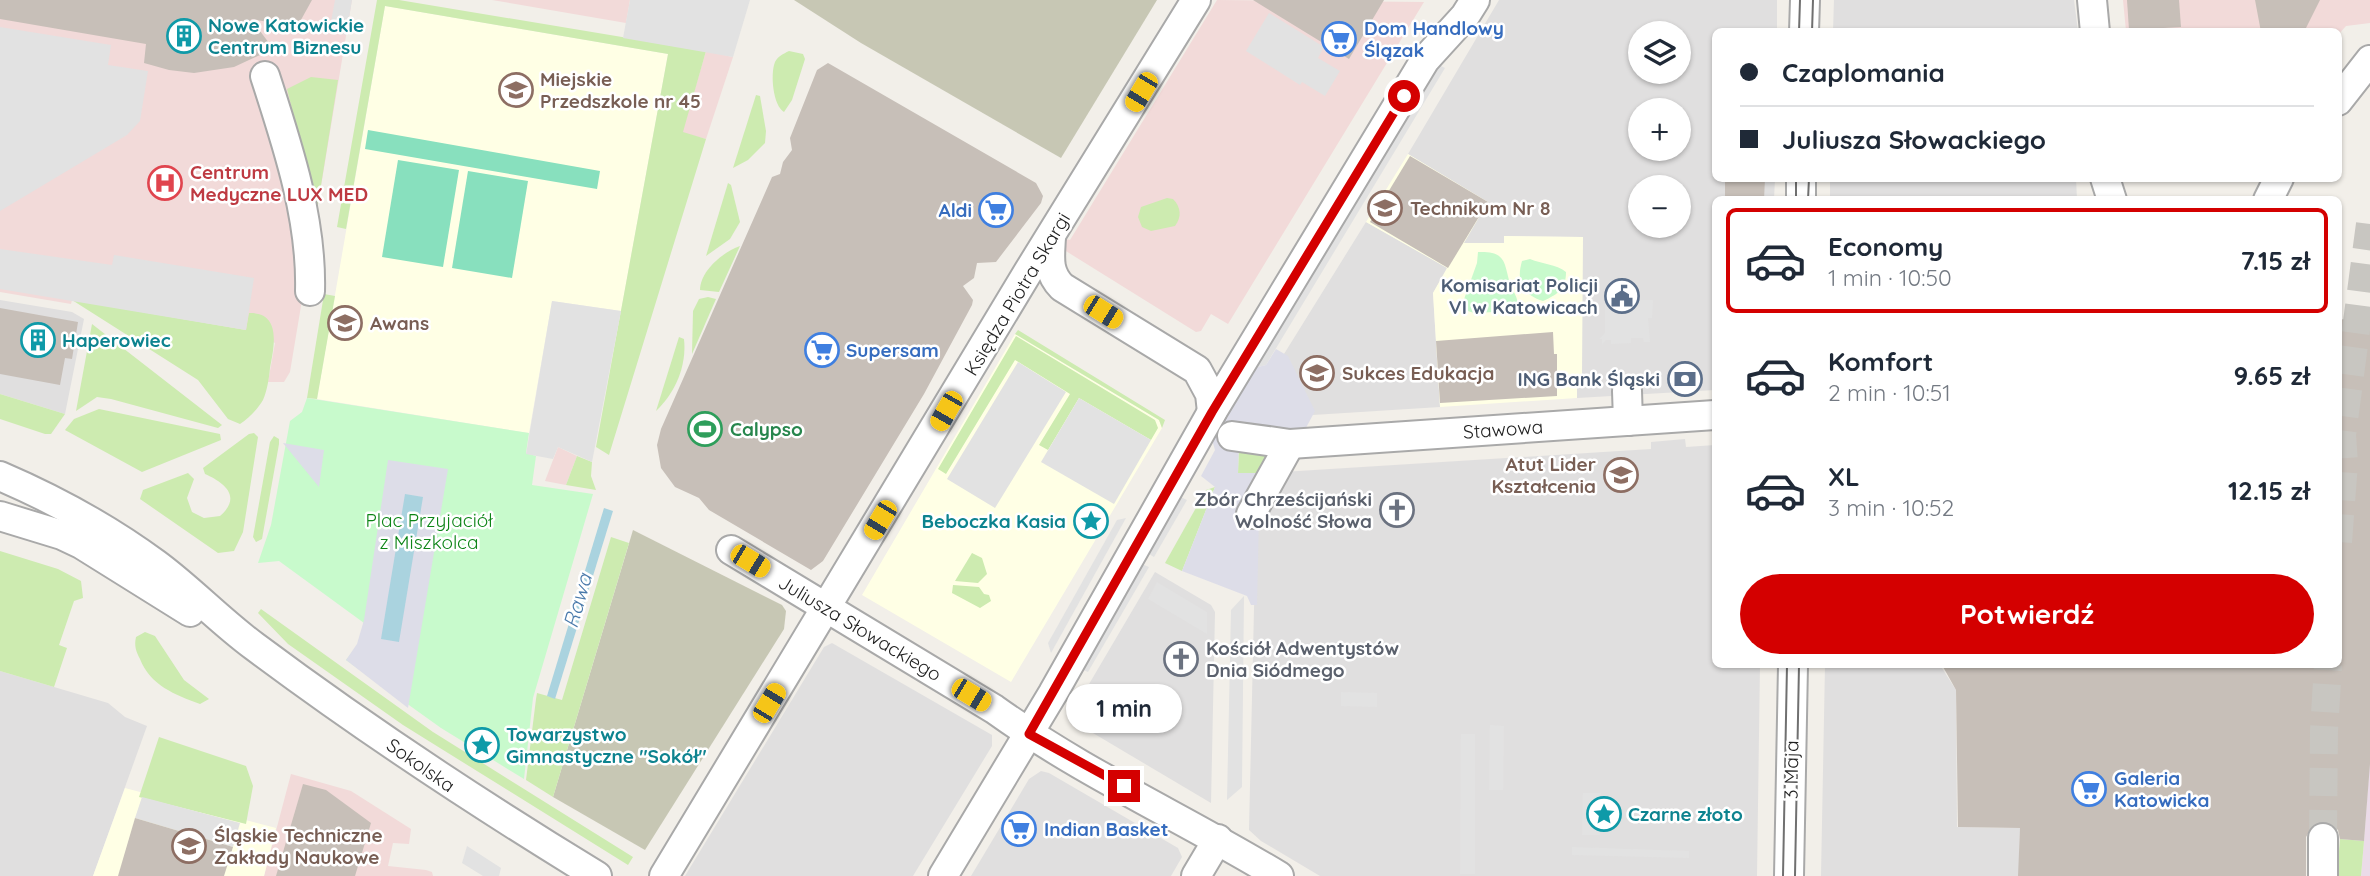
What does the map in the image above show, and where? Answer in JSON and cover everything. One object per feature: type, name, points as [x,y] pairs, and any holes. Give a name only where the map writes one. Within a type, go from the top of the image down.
[{"type":"street","name":"Księdza Piotra Skargi","points":[[664,876],[1016,291],[1196,0]]},
{"type":"street","points":[[943,876],[1029,734],[1212,412],[1425,60],[1465,16],[1475,0]]},
{"type":"street","points":[[1804,28],[1805,0]]},
{"type":"street","points":[[2092,0],[2095,28]]},
{"type":"street","points":[[2342,96],[2370,60]]},
{"type":"street","points":[[265,76],[300,201],[310,256],[310,291]]},
{"type":"street","points":[[1051,237],[1050,262],[1054,279],[1062,287],[1197,370],[1210,394],[1212,412]]},
{"type":"street","points":[[1627,391],[1628,421]]},
{"type":"street","name":"Stawowa","points":[[1233,436],[1290,444],[1712,415]]},
{"type":"street","points":[[1251,514],[1290,444]]},
{"type":"street","name":"Sokolska","points":[[0,476],[96,523],[158,566],[251,645],[472,800],[597,876]]},
{"type":"street","name":"Sokolska","points":[[0,516],[62,535],[81,544],[219,629],[251,645]]},
{"type":"street","name":"Juliusza Słowackiego","points":[[731,550],[994,709],[1029,734],[1279,876]]},
{"type":"street","name":"3 Maja","points":[[1789,876],[1793,668]]},
{"type":"street","points":[[2323,838],[2323,876]]},
{"type":"street","points":[[1196,876],[1218,839]]},
{"type":"shaded area","points":[[0,0],[352,0],[290,372],[284,382],[268,382],[275,343],[246,330],[72,300],[71,304],[0,292]]},
{"type":"shaded area","points":[[335,0],[352,0],[346,35],[329,32]]},
{"type":"shaded area","points":[[492,0],[630,0],[626,23]]},
{"type":"shaded area","points":[[630,0],[750,0],[733,57],[623,38]]},
{"type":"shaded area","points":[[794,0],[1157,0],[1061,158],[861,43]]},
{"type":"shaded area","points":[[1217,0],[1424,2],[1228,324],[1211,314],[1201,331],[1196,332],[1061,248],[1066,239],[1070,240]]},
{"type":"shaded area","points":[[1499,0],[1777,0],[1777,28],[1712,28],[1712,182],[1775,182],[1774,196],[1712,196],[1712,390],[1577,398],[1577,374],[1582,374],[1582,237],[1504,236],[1504,243],[1463,243],[1488,202],[1408,154]]},
{"type":"shaded area","points":[[1834,0],[2074,0],[2078,28],[1833,28]]},
{"type":"shaded area","points":[[2123,0],[2370,0],[2370,23],[2346,26],[2342,30],[2342,28],[2126,28]]},
{"type":"shaded area","points":[[385,6],[668,54],[621,311],[552,301],[529,433],[317,399]]},
{"type":"shaded area","points":[[1269,13],[1324,47],[1318,58],[1340,71],[1325,96],[1302,82],[1300,85],[1246,51]]},
{"type":"shaded area","points":[[0,27],[111,45],[108,65],[148,71],[140,121],[127,135],[0,211]]},
{"type":"shaded area","points":[[706,51],[733,57],[706,139],[682,133]]},
{"type":"shaded area","points":[[1435,63],[1445,68],[1266,365],[1250,369]]},
{"type":"shaded area","points":[[1408,154],[1488,202],[1464,243],[1504,243],[1504,236],[1583,237],[1582,374],[1577,374],[1577,398],[1440,407],[1433,293],[1447,268],[1366,222]]},
{"type":"shaded area","points":[[1830,182],[2076,182],[2077,196],[1830,196]]},
{"type":"shaded area","points":[[1366,222],[1448,268],[1433,293],[1440,407],[1313,415],[1284,354]]},
{"type":"shaded area","points":[[0,249],[112,265],[114,255],[254,278],[246,330],[0,289]]},
{"type":"shaded area","name":"Haperowiec","points":[[0,300],[72,312],[84,319],[65,414],[0,394]]},
{"type":"shaded area","points":[[1605,300],[1653,300],[1652,318],[1648,318],[1650,342],[1644,342],[1643,338],[1631,338],[1631,343],[1611,344],[1611,340],[1606,340],[1602,345],[1602,339],[1599,339],[1605,333]]},
{"type":"shaded area","points":[[552,301],[621,311],[592,462],[558,447],[553,459],[526,454]]},
{"type":"shaded area","points":[[1015,334],[1159,420],[1162,428],[1011,682],[862,595]]},
{"type":"shaded area","points":[[1276,349],[1288,356],[1315,411],[1259,515],[1257,605],[1251,605],[1247,596],[1182,571],[1215,487],[1201,476],[1215,450],[1211,436],[1250,369],[1266,365]],"holes":[[[1239,441],[1280,457],[1271,473],[1238,473]]]},
{"type":"shaded area","points":[[1018,362],[1066,392],[995,508],[947,479]]},
{"type":"shaded area","points":[[1079,398],[1151,440],[1114,504],[1041,462]]},
{"type":"shaded area","points":[[1685,439],[1686,447],[1712,445],[1712,668],[1760,668],[1757,876],[1320,876],[1261,841],[1249,830],[1256,520],[1282,472],[1651,449],[1651,442]]},
{"type":"shaded area","points":[[283,443],[324,450],[319,487]]},
{"type":"shaded area","points":[[558,447],[577,456],[566,485],[545,481]]},
{"type":"shaded area","points":[[388,460],[448,469],[408,708],[346,660],[357,644],[364,620]]},
{"type":"shaded area","points":[[1176,495],[1187,500],[1154,557],[1149,554],[1147,547]]},
{"type":"shaded area","points":[[1126,518],[1051,653],[1048,643],[1117,520]]},
{"type":"shaded area","points":[[633,530],[782,605],[786,611],[784,629],[645,850],[553,797]]},
{"type":"shaded area","points":[[1137,566],[1149,567],[1088,672],[1079,668]]},
{"type":"shaded area","points":[[1155,572],[1211,605],[1215,612],[1211,803],[1071,720],[1072,713]]},
{"type":"shaded area","points":[[1157,582],[1207,612],[1207,634],[1148,599]]},
{"type":"shaded area","points":[[1244,596],[1242,787],[1227,800],[1231,610]]},
{"type":"shaded area","points":[[832,643],[992,735],[992,746],[913,876],[685,876],[824,647]]},
{"type":"shaded area","points":[[1825,668],[1942,668],[1956,690],[1957,827],[2020,828],[2019,876],[1821,876]]},
{"type":"shaded area","points":[[0,671],[108,703],[125,717],[147,726],[93,876],[0,876]]},
{"type":"shaded area","points":[[1341,692],[1377,693],[1377,707],[1341,706]]},
{"type":"shaded area","points":[[1490,725],[1504,726],[1503,790],[1489,790]]},
{"type":"shaded area","points":[[1461,734],[1475,734],[1475,874],[1460,874]]},
{"type":"shaded area","points":[[2370,758],[2370,876],[2361,876],[2364,841]]},
{"type":"shaded area","points":[[1041,771],[1049,773],[1178,848],[1182,857],[1171,876],[971,876],[1029,779]]},
{"type":"shaded area","points":[[291,774],[351,791],[411,829],[409,844],[393,843],[388,866],[426,870],[432,872],[433,876],[264,876]]},
{"type":"shaded area","name":"Śląskie Techniczne Zakłady Naukowe","points":[[125,788],[276,828],[264,876],[93,876]]},
{"type":"shaded area","points":[[1583,793],[1601,793],[1600,835],[1582,835]]},
{"type":"shaded area","points":[[142,797],[240,823],[233,847],[135,818]]},
{"type":"shaded area","points":[[467,846],[501,868],[499,876],[483,876],[462,863]]},
{"type":"shaded area","points":[[1572,847],[1689,851],[1689,858],[1572,855]]},
{"type":"green space","points":[[377,0],[399,0],[706,51],[683,132],[706,139],[609,455],[596,447],[668,54],[385,6],[346,229],[337,227]]},
{"type":"green space","points":[[789,51],[803,54],[805,59],[792,100],[784,112],[775,97],[773,74],[776,60]]},
{"type":"green space","points":[[311,77],[338,80],[317,210],[287,89]]},
{"type":"green space","points":[[756,95],[760,96],[766,131],[765,143],[748,160],[733,168]]},
{"type":"green space","points":[[368,130],[600,171],[597,189],[365,149]]},
{"type":"green space","points":[[398,160],[459,170],[443,267],[382,257]]},
{"type":"green space","points":[[468,171],[528,181],[512,278],[452,268]]},
{"type":"green space","points":[[728,183],[731,185],[740,222],[730,239],[706,256]]},
{"type":"green space","points":[[1167,198],[1173,199],[1179,209],[1180,216],[1175,226],[1151,231],[1142,227],[1138,217],[1141,207]]},
{"type":"green space","points":[[740,246],[719,292],[700,290],[708,269]]},
{"type":"green space","points":[[1478,252],[1494,253],[1502,259],[1517,300],[1515,311],[1474,313],[1465,310],[1462,305],[1477,263]]},
{"type":"green space","points":[[1530,259],[1566,272],[1565,282],[1560,290],[1543,301],[1530,295],[1520,281],[1522,261]]},
{"type":"green space","points":[[324,294],[335,296],[317,399],[307,398]]},
{"type":"green space","points":[[699,299],[716,299],[692,354],[693,311]]},
{"type":"green space","points":[[72,300],[246,330],[249,313],[260,314],[271,324],[274,341],[263,400],[253,414],[240,424],[228,419],[198,380]]},
{"type":"green space","points":[[92,324],[222,425],[218,428],[97,397],[76,411]]},
{"type":"green space","points":[[1018,330],[1165,420],[1162,428],[1159,420],[1015,334]]},
{"type":"green space","points":[[1016,336],[1155,420],[1158,428],[1151,440],[1079,398],[1048,450],[1039,445],[1070,394],[1015,360],[946,474],[938,469]]},
{"type":"green space","points":[[679,337],[684,339],[681,369],[669,396],[656,411]]},
{"type":"green space","points":[[0,394],[65,414],[51,434],[45,434],[0,419]]},
{"type":"green space","name":"Plac Przyjaciół z Miszkolca","points":[[307,398],[529,433],[526,453],[536,456],[532,485],[593,494],[533,698],[524,779],[441,728],[346,660],[358,645],[364,623],[279,561],[258,563],[271,525],[290,421],[302,412]]},
{"type":"green space","points":[[99,409],[220,434],[221,440],[142,472],[65,430],[74,419]]},
{"type":"green space","points":[[254,433],[258,437],[243,532],[234,551],[218,553],[140,499],[143,490],[188,473],[194,479],[187,498],[192,512],[204,518],[220,516],[230,502],[228,490],[205,474],[203,468]]},
{"type":"green space","points":[[274,436],[279,439],[279,444],[262,539],[256,542],[253,537],[270,442]]},
{"type":"green space","points":[[1239,441],[1280,456],[1271,473],[1238,474]]},
{"type":"green space","points":[[577,456],[592,462],[591,476],[596,490],[566,485]]},
{"type":"green space","points":[[1215,487],[1182,571],[1165,563],[1206,490]]},
{"type":"green space","points":[[611,537],[629,543],[553,797],[526,780],[537,693],[562,700]]},
{"type":"green space","points":[[0,551],[58,569],[81,581],[83,598],[74,601],[59,645],[67,648],[54,687],[0,671]]},
{"type":"green space","points":[[972,553],[982,558],[987,574],[978,583],[955,581]]},
{"type":"green space","points":[[953,585],[979,587],[984,594],[989,595],[991,601],[980,608],[952,593]]},
{"type":"green space","points":[[261,609],[433,732],[633,857],[628,865],[403,725],[288,644],[258,613]]},
{"type":"green space","points":[[145,632],[155,636],[184,680],[209,699],[200,704],[191,701],[164,688],[150,676],[135,646],[136,637]]},
{"type":"green space","points":[[159,737],[246,766],[253,786],[246,824],[139,797]]},
{"type":"green space","points":[[2340,839],[2364,841],[2361,876],[2337,876]]},
{"type":"water","points":[[405,494],[423,497],[399,642],[381,639]]},
{"type":"water","name":"Rawa","points":[[604,508],[613,511],[555,699],[547,696]]},
{"type":"building","name":"Nowe Katowickie Centrum Biznesu","points":[[0,0],[312,0],[297,27],[251,19],[272,47],[260,55],[234,67],[194,73],[144,63],[146,44],[0,19]]},
{"type":"building","name":"Dom Handlowy Ślązak","points":[[1253,0],[1384,0],[1349,59]]},
{"type":"building","points":[[2127,0],[2179,0],[2181,27],[2129,28]]},
{"type":"building","points":[[2255,0],[2320,0],[2306,28],[2260,28]]},
{"type":"building","name":"Supersam","points":[[828,63],[1036,183],[1043,196],[1041,203],[996,262],[977,263],[974,278],[963,286],[973,300],[972,305],[924,394],[823,561],[811,570],[709,510],[699,498],[675,487],[661,468],[657,445],[661,429],[772,177],[780,174],[783,162],[792,150],[790,138],[817,70]]},
{"type":"building","points":[[1410,156],[1488,202],[1448,268],[1370,222]]},
{"type":"building","points":[[1725,182],[1765,182],[1764,196],[1725,196]]},
{"type":"building","name":"Haperowiec","points":[[0,308],[78,322],[72,359],[65,358],[60,385],[0,374]]},
{"type":"building","name":"Galeria Katowicka","points":[[2342,319],[2370,321],[2370,764],[2364,841],[2340,839],[2338,830],[2324,821],[2314,824],[2306,837],[2306,876],[2018,876],[2020,828],[1958,827],[1956,690],[1944,668],[2342,668]]},
{"type":"building","points":[[1553,332],[1554,354],[1557,354],[1557,396],[1440,403],[1436,341]]},
{"type":"building","points":[[303,784],[326,790],[371,823],[355,876],[276,876]]},
{"type":"building","points":[[135,818],[233,847],[224,876],[118,876]]},
{"type":"tunnel","points":[[2342,435],[2370,224]]},
{"type":"tunnel","points":[[2342,435],[2342,489]]},
{"type":"tunnel","points":[[2323,838],[2328,668]]},
{"type":"tram line","points":[[1799,28],[1800,0]]},
{"type":"tram line","points":[[1812,28],[1813,0]]},
{"type":"tram line","points":[[1796,182],[1796,196]]},
{"type":"tram line","points":[[1808,196],[1809,182]]},
{"type":"tram line","points":[[1783,876],[1787,668]]},
{"type":"tram line","points":[[1795,876],[1799,668]]},
{"type":"place","name":"Nowe Katowickie Centrum Biznesu","points":[[184,36]]},
{"type":"place","name":"Dom Handlowy Ślązak","points":[[1339,39]]},
{"type":"place","name":"Miejskie Przedszkole nr 45","points":[[516,90]]},
{"type":"place","name":"Centrum Medyczne LUX MED","points":[[165,183]]},
{"type":"place","name":"Technikum Nr 8","points":[[1385,208]]},
{"type":"place","name":"Aldi","points":[[996,210]]},
{"type":"place","name":"Komisariat Policji VI w Katowicach","points":[[1622,296]]},
{"type":"place","name":"Awans","points":[[345,323]]},
{"type":"place","name":"Haperowiec","points":[[38,340]]},
{"type":"place","name":"Supersam","points":[[822,350]]},
{"type":"place","name":"Sukces Edukacja","points":[[1317,373]]},
{"type":"place","name":"ING Bank Śląski","points":[[1685,379]]},
{"type":"place","name":"Calypso","points":[[705,429]]},
{"type":"place","name":"Atut Lider Kształcenia","points":[[1621,475]]},
{"type":"place","name":"Zbór Chrześcijański Wolność Słowa","points":[[1397,510]]},
{"type":"place","name":"Beboczka Kasia","points":[[1091,521]]},
{"type":"place","name":"Kościół Adwentystów Dnia Siódmego","points":[[1181,659]]},
{"type":"place","name":"Towarzystwo Gimnastyczne \"Sokół\"","points":[[482,745]]},
{"type":"place","name":"Galeria Katowicka","points":[[2089,789]]},
{"type":"place","name":"Czarne złoto","points":[[1604,814]]},
{"type":"place","name":"Indian Basket","points":[[1019,829]]},
{"type":"place","name":"Śląskie Techniczne Zakłady Naukowe","points":[[189,846]]},
{"type":"route","points":[[1124,786],[1029,734],[1212,412],[1404,96]]}]
